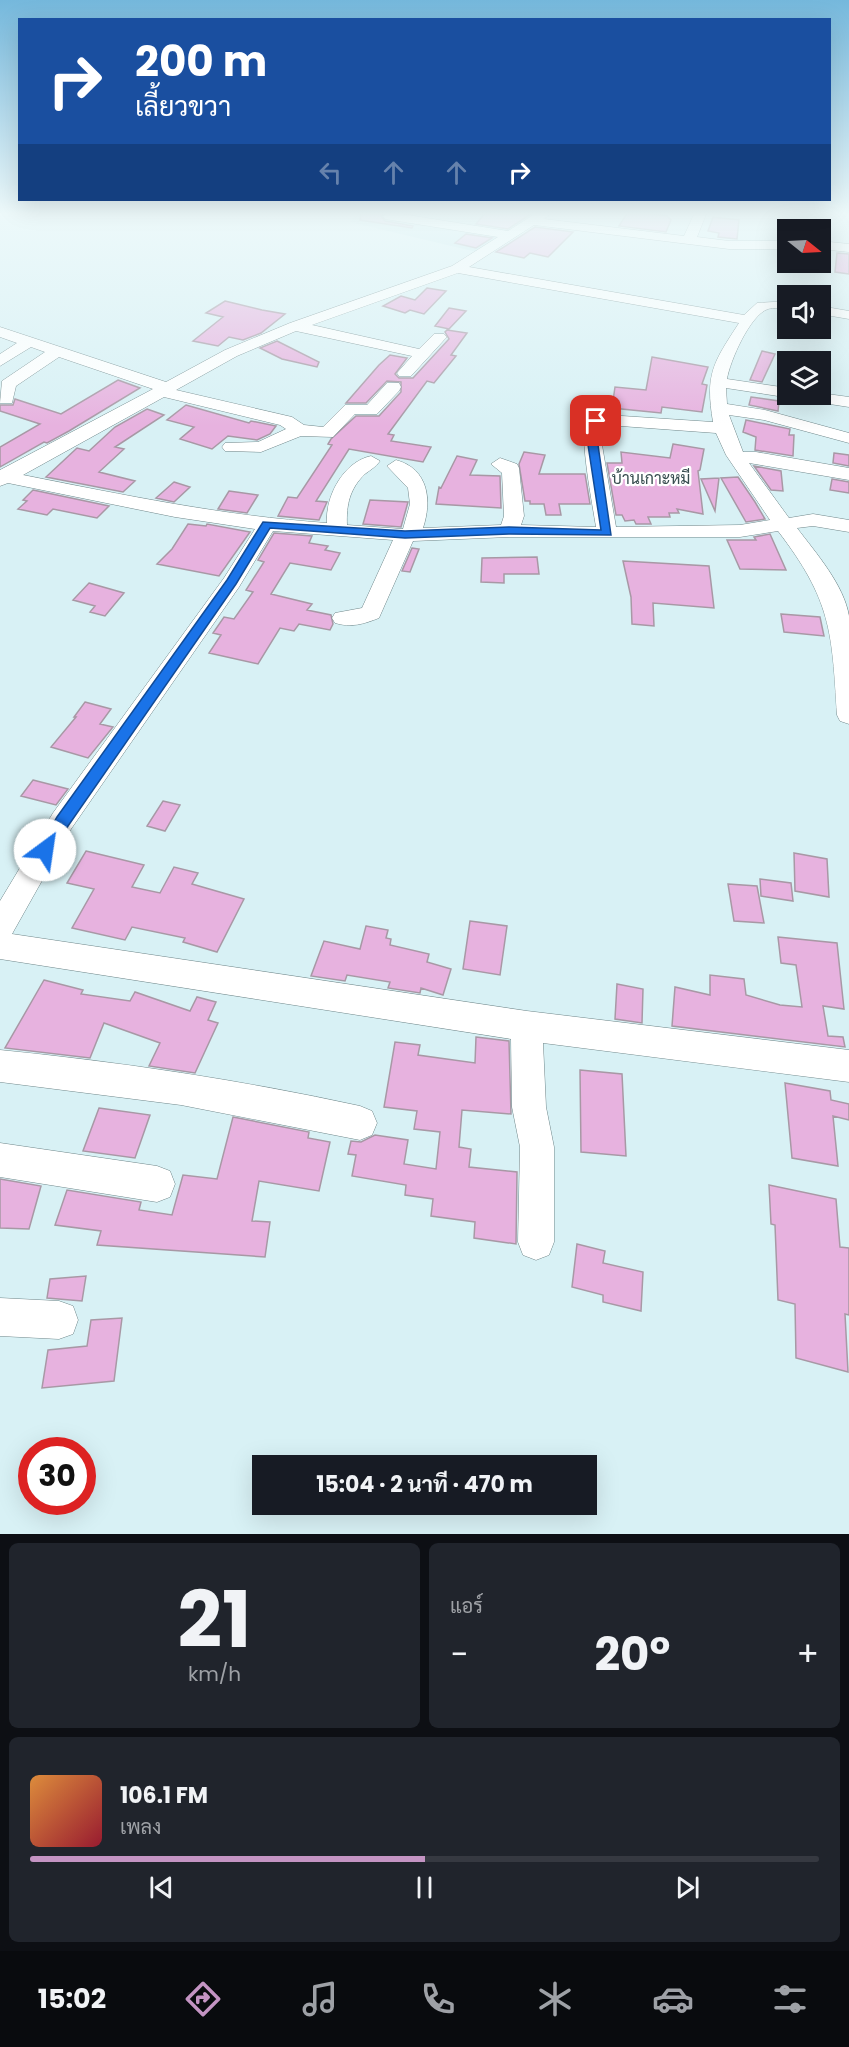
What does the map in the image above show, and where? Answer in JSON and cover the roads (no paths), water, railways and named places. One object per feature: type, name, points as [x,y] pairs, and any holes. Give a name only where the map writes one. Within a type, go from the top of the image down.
[{"type":"street","points":[[2,478],[231,353],[295,326],[413,284]]},
{"type":"street","points":[[544,284],[748,320]]},
{"type":"street","points":[[777,304],[766,304],[757,308],[722,362],[718,382],[718,408],[722,428],[738,458],[824,581],[841,625],[849,715]]},
{"type":"street","points":[[831,312],[849,315]]},
{"type":"street","points":[[295,326],[422,354]]},
{"type":"street","points":[[0,332],[58,350],[163,389],[286,421],[298,430]]},
{"type":"street","points":[[405,373],[439,337]]},
{"type":"street","points":[[0,361],[30,341]]},
{"type":"street","points":[[6,399],[8,384],[58,350]]},
{"type":"street","points":[[718,382],[777,391]]},
{"type":"street","points":[[231,447],[261,447],[298,430],[330,433],[348,412],[356,408],[370,410],[393,387]]},
{"type":"street","points":[[831,399],[849,402]]},
{"type":"street","points":[[718,408],[765,416],[849,438]]},
{"type":"street","points":[[607,533],[593,445],[593,423],[607,420],[722,428]]},
{"type":"street","points":[[738,458],[756,457],[849,474]]},
{"type":"street","points":[[336,530],[338,521],[336,507],[351,477],[371,461]]},
{"type":"street","points":[[500,464],[510,468],[511,473],[514,516],[509,531]]},
{"type":"street","points":[[343,618],[359,618],[372,614],[419,507],[418,488],[412,478],[396,466]]},
{"type":"street","points":[[2,478],[175,511],[267,525],[408,535],[509,531],[607,533],[749,530],[813,520],[849,526]]},
{"type":"street","points":[[0,928],[63,821],[184,650],[267,525]]},
{"type":"street","points":[[824,581],[849,586]]},
{"type":"street","points":[[0,946],[527,1026],[849,1066]]},
{"type":"street","points":[[527,1026],[529,1107],[537,1147],[536,1242]]},
{"type":"street","points":[[0,1066],[93,1075],[226,1096],[360,1122]]},
{"type":"street","points":[[0,1161],[157,1184]]},
{"type":"street","points":[[0,1317],[59,1320]]},
{"type":"district","name":"บ้านเกาะหมี","points":[[651,478]]}]
